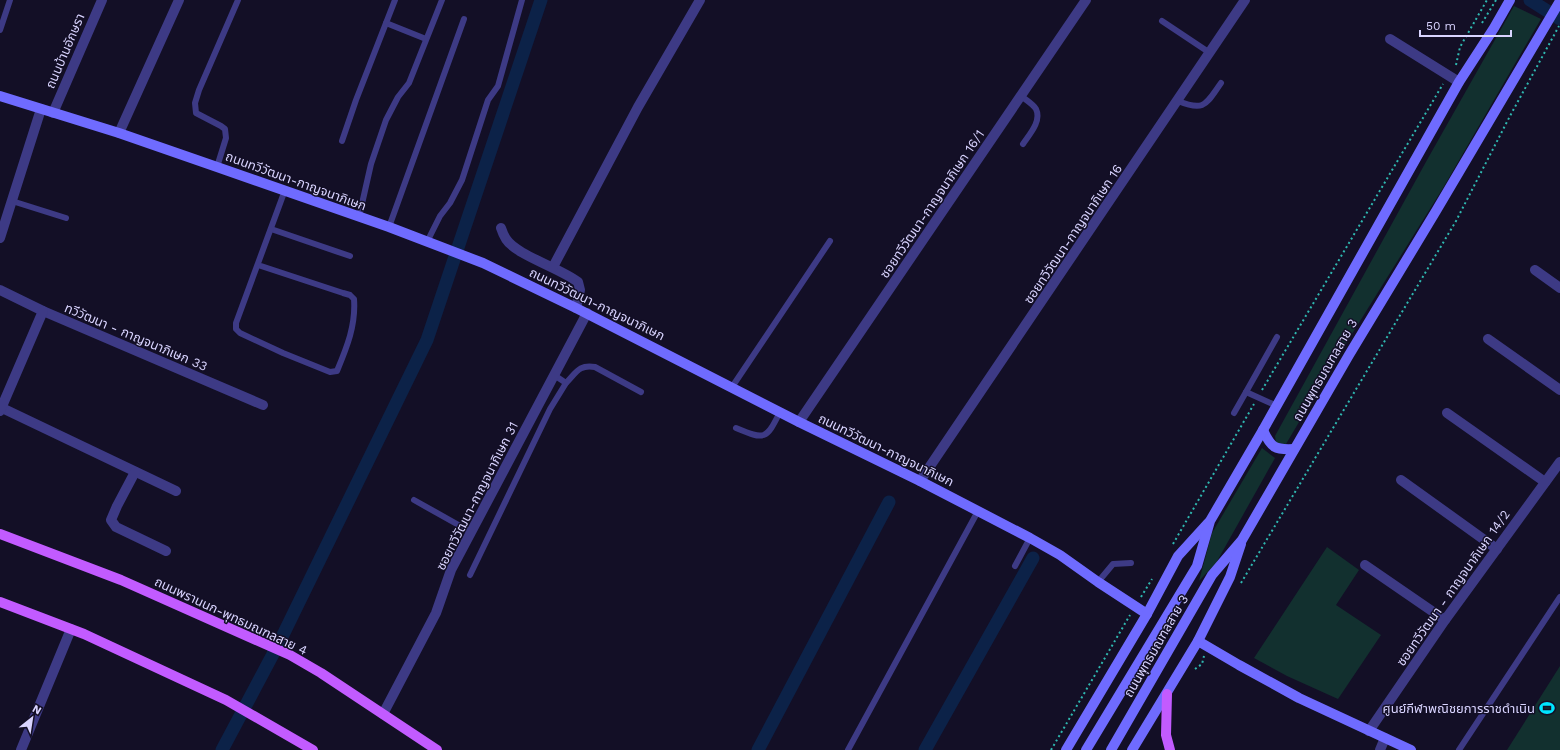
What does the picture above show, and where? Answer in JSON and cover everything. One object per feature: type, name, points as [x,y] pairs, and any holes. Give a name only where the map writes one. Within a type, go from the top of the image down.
[{"type":"main road","name":"ถนนพุทธมณฑลสาย 3","points":[[1086,750],[1197,566],[1210,521],[1264,430],[1459,82],[1494,28],[1510,0]]},
{"type":"main road","name":"ถนนพุทธมณฑลสาย 3","points":[[1111,750],[1212,575],[1242,540],[1349,354],[1560,1]]},
{"type":"main road","name":"ถนนทวีวัฒนา-กาญจนาภิเษก","points":[[0,96],[119,133],[285,190],[483,263],[587,313],[1030,538],[1060,555],[1147,614]]},
{"type":"main road","points":[[1264,430],[1268,440],[1274,447],[1283,450],[1294,450]]},
{"type":"main road","points":[[1066,750],[1147,614],[1178,556],[1210,521]]},
{"type":"main road","name":"ถนนพรานนก-พุทธมณฑลสาย 4","points":[[0,534],[121,580],[290,655],[437,750]]},
{"type":"main road","points":[[1132,750],[1198,640],[1230,577],[1242,540]]},
{"type":"main road","points":[[0,602],[71,629],[226,700],[314,750]]},
{"type":"main road","points":[[1198,640],[1238,665],[1299,698],[1411,750]]},
{"type":"main road","points":[[1166,694],[1166,735],[1170,750]]},
{"type":"street","name":"ถนนบ้านอักษรา","points":[[53,113],[102,0]]},
{"type":"street","points":[[119,133],[179,0]]},
{"type":"street","points":[[553,267],[638,107],[700,0]]},
{"type":"street","name":"ซอยทวีวัฒนา-กาญจนาภิเษก 16/1","points":[[799,422],[1086,0]]},
{"type":"street","name":"ซอยทวีวัฒนา-กาญจนาภิเษก 16","points":[[920,481],[1245,0]]},
{"type":"street","points":[[1390,39],[1459,82]]},
{"type":"street","points":[[0,238],[41,109]]},
{"type":"street","points":[[501,228],[506,240],[515,249],[553,267],[578,282],[580,290],[576,308]]},
{"type":"street","points":[[1535,270],[1560,288]]},
{"type":"street","name":"ทวีวัฒนา - กาญจนาภิเษก 33","points":[[0,290],[43,311],[263,405]]},
{"type":"street","points":[[43,311],[1,409],[176,491]]},
{"type":"street","name":"ซอยทวีวัฒนา-กาญจนาภิเษก 31","points":[[383,714],[436,613],[451,570],[587,313]]},
{"type":"street","points":[[1488,339],[1560,390]]},
{"type":"street","points":[[1447,413],[1545,482]]},
{"type":"street","name":"ซอยทวีวัฒนา - กาญจนาภิเษก 14/2","points":[[1369,731],[1445,620],[1560,462]]},
{"type":"street","points":[[135,472],[111,520],[116,527],[166,551]]},
{"type":"street","points":[[1401,480],[1497,549]]},
{"type":"street","points":[[1365,565],[1445,620]]},
{"type":"street","points":[[21,750],[71,629]]},
{"type":"street","points":[[1380,750],[1385,738]]},
{"type":"lane","points":[[0,30],[10,0]]},
{"type":"lane","points":[[217,167],[226,138],[225,129],[196,113],[195,103],[207,70],[238,0]]},
{"type":"lane","points":[[342,141],[356,100],[396,0]]},
{"type":"lane","points":[[360,217],[371,164],[386,120],[398,97],[409,83],[442,0]]},
{"type":"lane","points":[[427,242],[440,216],[450,203],[462,180],[488,100],[498,86],[522,0]]},
{"type":"lane","points":[[388,227],[464,19]]},
{"type":"lane","points":[[1162,21],[1210,53]]},
{"type":"lane","points":[[386,23],[426,39]]},
{"type":"lane","points":[[1178,101],[1197,107],[1210,98],[1221,83]]},
{"type":"lane","points":[[1021,96],[1036,109],[1038,117],[1034,128],[1023,144]]},
{"type":"lane","points":[[258,265],[350,295],[354,299],[355,313],[349,343],[337,370],[330,372],[289,356],[240,333],[236,329],[236,323],[285,190]]},
{"type":"lane","points":[[12,201],[66,218]]},
{"type":"lane","points":[[271,229],[350,256]]},
{"type":"lane","points":[[732,387],[830,241]]},
{"type":"lane","points":[[1234,413],[1277,337]]},
{"type":"lane","points":[[470,575],[550,409],[566,383],[578,370],[587,366],[595,368],[641,392]]},
{"type":"lane","points":[[554,375],[566,383]]},
{"type":"lane","points":[[1246,392],[1277,406]]},
{"type":"lane","points":[[736,428],[754,436],[762,437],[771,429],[780,412]]},
{"type":"lane","points":[[414,500],[471,532]]},
{"type":"lane","points":[[848,750],[978,511]]},
{"type":"lane","points":[[1015,566],[1030,538]]},
{"type":"lane","points":[[1098,582],[1113,564],[1131,563]]},
{"type":"lane","points":[[1459,750],[1560,597]]},
{"type":"path","points":[[1456,66],[1460,47],[1487,0]]},
{"type":"path","points":[[1482,24],[1496,0]]},
{"type":"path","points":[[1238,586],[1456,221],[1560,25]]},
{"type":"path","points":[[1171,547],[1449,75],[1460,61]]},
{"type":"path","points":[[1144,592],[1156,573]]},
{"type":"path","points":[[1051,750],[1129,617]]},
{"type":"path","points":[[1193,671],[1202,664]]},
{"type":"green space","points":[[1514,6],[1541,19],[1443,188],[1337,358],[1286,444],[1276,443],[1275,436],[1427,160]]},
{"type":"green space","points":[[1262,448],[1275,458],[1216,563],[1199,581],[1212,533]]},
{"type":"green space","points":[[1327,547],[1359,570],[1336,605],[1381,635],[1338,699],[1287,676],[1254,658]]},
{"type":"green space","name":"ศูนย์กีฬาพณิชยการราชดำเนิน","points":[[1560,666],[1560,750],[1507,750]]},
{"type":"waterway","points":[[222,750],[281,639],[427,340],[541,0]]},
{"type":"waterway","points":[[1530,0],[1560,19]]},
{"type":"waterway","points":[[758,750],[889,502]]},
{"type":"waterway","points":[[925,750],[1033,558]]},
{"type":"place","name":"ศูนย์กีฬาพณิชยการราชดำเนิน","points":[[1547,708]]}]
